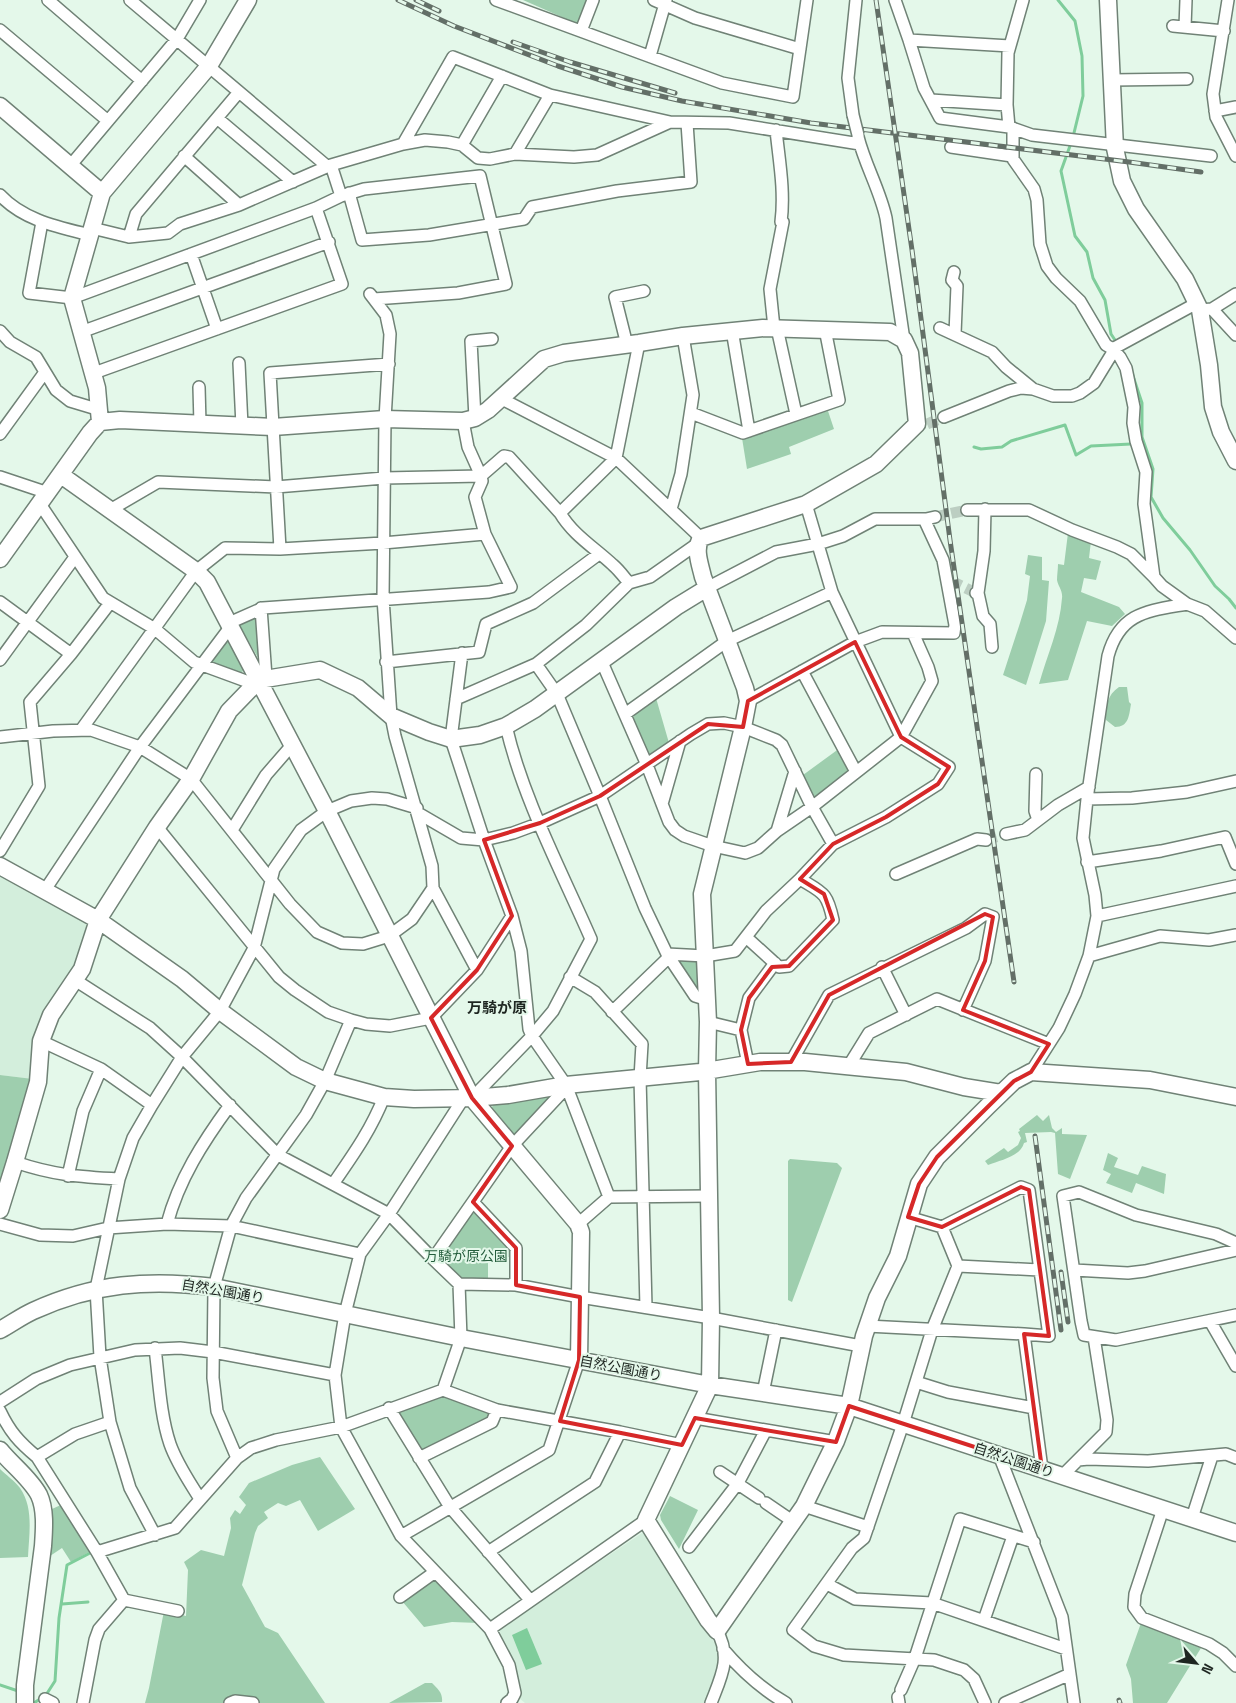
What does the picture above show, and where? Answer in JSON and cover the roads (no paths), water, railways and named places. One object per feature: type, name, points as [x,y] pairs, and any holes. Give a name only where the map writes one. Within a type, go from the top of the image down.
[{"type":"street","points":[[48,0],[142,81]]},
{"type":"street","points":[[70,166],[177,39],[200,0]]},
{"type":"street","points":[[0,559],[61,475],[100,416],[94,373],[72,298],[102,193],[209,66],[248,0]]},
{"type":"street","points":[[496,0],[722,83],[793,97],[807,0]]},
{"type":"street","points":[[581,31],[593,0]]},
{"type":"street","points":[[456,699],[536,664],[586,625],[629,583],[650,577],[699,541],[806,504],[876,464],[922,424],[910,352],[904,340],[886,218],[883,204],[864,158],[848,78],[856,0]]},
{"type":"street","points":[[895,0],[924,88],[940,118],[1011,128],[1032,135],[1115,143],[1211,156]]},
{"type":"street","points":[[1023,0],[1008,54],[1007,105],[1011,128],[1012,156],[1034,189],[1040,244],[1047,266],[1056,278],[1080,301],[1106,345],[1117,346],[1236,294]]},
{"type":"street","points":[[1108,0],[1115,143],[1122,182],[1136,209],[1185,278],[1203,307],[1236,335]]},
{"type":"street","points":[[1186,0],[1179,27],[1224,31]]},
{"type":"street","points":[[135,2],[239,92],[330,166],[345,194],[362,242],[429,235],[524,219],[532,207],[617,191],[691,182],[687,123]]},
{"type":"street","points":[[650,56],[662,2],[695,18],[800,49]]},
{"type":"street","points":[[1230,6],[1214,94],[1216,118],[1234,159]]},
{"type":"street","points":[[0,30],[108,121]]},
{"type":"street","points":[[909,40],[1010,46]]},
{"type":"street","points":[[403,144],[453,57],[550,95],[670,122],[729,123],[859,139]]},
{"type":"street","points":[[462,145],[502,76]]},
{"type":"street","points":[[1112,80],[1187,79]]},
{"type":"street","points":[[129,237],[136,214],[239,92]]},
{"type":"street","points":[[515,154],[550,95]]},
{"type":"street","points":[[930,100],[1007,105]]},
{"type":"street","points":[[0,106],[102,193]]},
{"type":"street","points":[[1215,111],[1236,107]]},
{"type":"street","points":[[217,118],[293,182]]},
{"type":"street","points":[[0,195],[11,206],[42,222],[91,232],[129,237],[168,233],[180,224],[239,205],[330,166],[403,144],[425,140],[448,142],[462,145],[478,158],[490,159],[515,154],[574,157],[597,155],[670,122]]},
{"type":"street","points":[[776,130],[783,208],[781,222],[783,222],[770,289],[775,328],[796,414]]},
{"type":"street","points":[[952,147],[1012,156]]},
{"type":"street","points":[[184,156],[239,205]]},
{"type":"street","points":[[42,222],[30,293],[72,298],[316,208],[345,194],[364,189],[480,176],[506,284],[458,293],[372,296],[386,315],[390,334],[385,420],[382,598],[391,716],[432,866],[433,888],[477,970]]},
{"type":"street","points":[[94,373],[342,284],[316,208]]},
{"type":"street","points":[[81,332],[329,242]]},
{"type":"street","points":[[191,254],[217,329]]},
{"type":"street","points":[[954,272],[952,280],[957,286],[955,334]]},
{"type":"street","points":[[560,513],[616,458],[633,344],[615,297],[644,290]]},
{"type":"street","points":[[1203,307],[1213,407],[1221,432],[1234,449]]},
{"type":"street","points":[[0,331],[10,342],[36,357],[56,390],[70,401],[100,416],[120,420],[273,427],[385,420],[469,420],[488,410],[544,359],[564,352],[732,330],[775,328],[890,332],[904,340]]},
{"type":"street","points":[[940,328],[992,352],[1006,367],[1033,389]]},
{"type":"street","points":[[690,413],[743,433],[839,400],[826,329]]},
{"type":"street","points":[[732,330],[749,431]]},
{"type":"street","points":[[671,509],[681,474],[693,395],[683,336]]},
{"type":"street","points":[[45,890],[140,747],[230,625],[261,608],[382,598],[489,592],[511,587],[485,534],[475,497],[482,481],[468,447],[471,341],[492,339]]},
{"type":"street","points":[[944,417],[1021,388],[1033,389],[1053,396],[1072,396],[1094,383],[1117,346]]},
{"type":"street","points":[[1117,346],[1126,368],[1134,407],[1133,423],[1137,444],[1146,472],[1144,504],[1154,577]]},
{"type":"street","points":[[239,363],[242,426]]},
{"type":"street","points":[[280,549],[270,373],[389,364]]},
{"type":"street","points":[[0,434],[45,372]]},
{"type":"street","points":[[199,387],[200,424]]},
{"type":"street","points":[[490,1629],[646,1520],[710,1385],[708,1000],[702,894],[748,701],[699,562],[699,541],[671,509],[616,458],[500,398]]},
{"type":"street","points":[[110,510],[158,482],[276,487],[384,478],[481,476],[504,456],[509,457],[560,513],[567,524],[599,554],[614,565],[629,583]]},
{"type":"street","points":[[61,475],[196,571],[207,582],[327,811],[431,1018],[467,1098],[512,1146],[578,1224],[580,1232],[579,1360],[549,1450],[401,1536]]},
{"type":"street","points":[[0,477],[44,498],[75,557],[103,598],[155,630],[194,662],[201,666],[260,680],[320,670],[327,672],[358,688],[391,716],[451,739],[480,735],[506,726],[557,694],[676,607],[707,588],[776,552],[818,544],[843,536],[875,519],[930,518],[949,580],[955,625],[954,634],[882,632],[855,642],[748,701]]},
{"type":"street","points":[[612,1012],[668,956],[705,956],[735,951],[766,911],[833,844],[886,817],[938,784],[949,767],[901,737],[832,592],[806,504]]},
{"type":"street","points":[[985,509],[984,551],[977,593],[982,616],[990,624],[992,647]]},
{"type":"street","points":[[966,510],[1029,510],[1072,530],[1117,547],[1131,554],[1162,586],[1187,604],[1205,611],[1236,638]]},
{"type":"street","points":[[81,730],[196,571],[225,548],[280,549],[383,543],[485,534]]},
{"type":"street","points":[[386,662],[479,652],[486,624],[533,603],[599,554]]},
{"type":"street","points":[[0,660],[75,557]]},
{"type":"street","points":[[625,714],[728,641],[832,592]]},
{"type":"street","points":[[0,602],[71,654]]},
{"type":"street","points":[[0,851],[39,786],[30,702],[71,654],[110,603]]},
{"type":"street","points":[[717,1631],[804,1506],[836,1442],[848,1406],[867,1326],[898,1256],[919,1184],[927,1170],[1001,1093],[1014,1081],[1031,1072],[1059,1028],[1075,994],[1088,956],[1097,916],[1095,895],[1083,838],[1111,643],[1119,630],[1132,618],[1146,611],[1187,604]]},
{"type":"street","points":[[0,1210],[38,1082],[41,1041],[51,1015],[82,969],[98,920],[158,826],[191,779],[229,711],[260,680],[261,608]]},
{"type":"street","points":[[601,660],[647,765],[669,822],[675,830],[684,836],[713,846],[745,853],[758,848],[777,831],[812,807],[901,737],[932,681],[928,667],[912,633]]},
{"type":"street","points":[[462,653],[451,739],[484,840],[512,916],[521,951],[528,1029],[566,1086],[608,1197]]},
{"type":"street","points":[[536,664],[557,694],[644,908],[668,956],[695,996],[708,1000]]},
{"type":"street","points":[[802,671],[856,772]]},
{"type":"street","points":[[155,1535],[130,1488],[110,1422],[100,1357],[96,1289],[108,1228],[119,1179],[134,1138],[182,1056],[220,1011],[254,948],[274,869],[301,830],[327,811],[351,801],[372,798],[387,799],[417,811],[461,838],[484,840],[513,833],[600,796],[708,724],[724,723],[743,727],[776,740],[782,745],[812,807],[833,844]]},
{"type":"street","points":[[506,726],[513,757],[591,939],[553,1011],[532,1036],[467,1098],[360,1254],[345,1314],[335,1375],[341,1426],[401,1536],[490,1629],[509,1665],[514,1693],[512,1699],[507,1703]]},
{"type":"street","points":[[0,737],[91,730],[140,747],[191,779],[290,904],[317,932],[342,943],[363,944],[389,936],[412,919],[433,888]]},
{"type":"street","points":[[662,804],[680,741]]},
{"type":"street","points":[[232,830],[266,775],[292,745]]},
{"type":"street","points":[[777,831],[795,771]]},
{"type":"street","points":[[1036,774],[1034,811],[1038,820]]},
{"type":"street","points":[[1006,834],[1025,830],[1058,804],[1088,793],[1132,798],[1188,792],[1236,781]]},
{"type":"street","points":[[158,826],[278,977],[328,1012],[366,1024],[390,1026],[431,1018],[477,970],[512,916]]},
{"type":"street","points":[[1087,862],[1161,851],[1225,837],[1236,864]]},
{"type":"street","points":[[896,874],[977,839],[986,840]]},
{"type":"street","points":[[0,866],[98,920],[182,979],[220,1011],[296,1066],[324,1081],[384,1097],[467,1098],[707,1071],[760,1062],[791,1062],[906,1072],[964,1087],[1001,1093]]},
{"type":"street","points":[[746,937],[779,967],[789,966],[833,920],[829,902],[824,894],[800,879]]},
{"type":"street","points":[[1097,916],[1236,886]]},
{"type":"street","points":[[791,1062],[829,995],[966,928],[985,914],[993,917],[985,961],[963,1010]]},
{"type":"street","points":[[1088,956],[1160,936],[1209,940],[1236,935]]},
{"type":"street","points":[[748,1064],[741,1030],[749,998],[775,963]]},
{"type":"street","points":[[882,968],[906,1015]]},
{"type":"street","points":[[570,977],[595,992],[642,1044],[640,1078],[646,1307]]},
{"type":"street","points":[[75,980],[150,1028],[182,1056],[278,1155],[389,1214],[432,1260],[459,1284],[516,1285],[861,1346]]},
{"type":"street","points":[[848,1067],[869,1033],[937,999],[1049,1044]]},
{"type":"street","points":[[236,1458],[217,1411],[212,1352],[214,1287],[231,1226],[246,1198],[306,1115],[324,1081],[351,1020]]},
{"type":"street","points":[[708,1022],[741,1030]]},
{"type":"street","points":[[41,1041],[101,1069],[152,1105]]},
{"type":"street","points":[[68,1176],[83,1111],[101,1069]]},
{"type":"street","points":[[1031,1072],[1150,1080],[1236,1097]]},
{"type":"street","points":[[432,1260],[512,1146],[566,1086]]},
{"type":"street","points":[[333,1184],[364,1139],[375,1120],[384,1097]]},
{"type":"street","points":[[167,1224],[181,1186],[196,1155],[230,1105]]},
{"type":"street","points":[[15,1162],[41,1171],[68,1176],[119,1179]]},
{"type":"street","points":[[867,1326],[1049,1336],[1029,1190],[1021,1187],[942,1227],[908,1218]]},
{"type":"street","points":[[1236,1243],[1216,1234],[1136,1215],[1080,1192],[1063,1196],[1084,1335],[1116,1340],[1236,1315]]},
{"type":"street","points":[[578,1224],[608,1197],[709,1196]]},
{"type":"street","points":[[473,1202],[516,1248],[516,1285]]},
{"type":"street","points":[[0,1224],[40,1235],[73,1236],[108,1228],[167,1224],[231,1226],[360,1254]]},
{"type":"street","points":[[942,1227],[958,1266],[932,1330],[903,1424],[864,1538],[852,1548],[794,1630],[814,1646],[844,1655],[934,1660],[969,1674],[974,1679],[985,1703]]},
{"type":"street","points":[[1074,1270],[1128,1273],[1145,1271],[1236,1250]]},
{"type":"street","points":[[958,1266],[1039,1270]]},
{"type":"street","name":"自然公園通り","points":[[0,1330],[32,1311],[96,1289],[121,1284],[179,1283],[214,1287],[461,1338],[710,1385],[848,1406],[1236,1532]]},
{"type":"street","points":[[443,1390],[461,1338],[459,1284]]},
{"type":"street","points":[[1210,1321],[1236,1366]]},
{"type":"street","points":[[763,1393],[776,1330]]},
{"type":"street","points":[[1024,1334],[1042,1469]]},
{"type":"street","points":[[1062,1476],[1106,1432],[1107,1420],[1094,1336]]},
{"type":"street","points":[[0,1402],[36,1379],[70,1365],[135,1350],[155,1348],[180,1348],[212,1352],[335,1375]]},
{"type":"street","points":[[155,1348],[163,1414],[170,1444],[200,1499]]},
{"type":"street","points":[[916,1382],[948,1392],[1034,1408]]},
{"type":"street","points":[[97,1552],[175,1528],[236,1458],[251,1448],[276,1440],[341,1426],[443,1390],[497,1410],[682,1445]]},
{"type":"street","points":[[389,1408],[450,1508],[530,1600]]},
{"type":"street","points":[[420,1458],[492,1422],[497,1410]]},
{"type":"street","points":[[0,1411],[9,1430],[37,1457],[97,1552],[124,1600],[178,1611]]},
{"type":"street","points":[[695,1418],[836,1442]]},
{"type":"street","points":[[37,1457],[75,1434],[110,1422]]},
{"type":"street","points":[[689,1548],[738,1483],[766,1430]]},
{"type":"street","points":[[488,1552],[595,1482],[620,1432]]},
{"type":"street","points":[[1078,1460],[1148,1461],[1226,1454],[1236,1458]]},
{"type":"street","points":[[1000,1455],[1062,1617],[1074,1703]]},
{"type":"street","points":[[1192,1518],[1212,1456]]},
{"type":"street","points":[[3,1462],[30,1482],[39,1496],[44,1527],[25,1695]]},
{"type":"street","points":[[720,1472],[788,1518]]},
{"type":"street","points":[[804,1506],[868,1527]]},
{"type":"street","points":[[1163,1509],[1135,1594],[1134,1607],[1142,1618],[1209,1644],[1223,1653],[1236,1666]]},
{"type":"street","points":[[899,1697],[915,1658],[960,1519],[1034,1542]]},
{"type":"street","points":[[646,1520],[708,1620],[722,1639],[725,1666],[711,1703]]},
{"type":"street","points":[[984,1620],[1012,1536]]},
{"type":"street","points":[[400,1597],[435,1572]]},
{"type":"street","points":[[827,1584],[855,1599],[932,1603],[1066,1649]]},
{"type":"street","points":[[83,1703],[95,1640],[99,1629],[124,1600]]},
{"type":"street","points":[[723,1649],[731,1659],[773,1696],[786,1703]]},
{"type":"street","points":[[1005,1703],[1070,1674]]},
{"type":"street","points":[[230,1703],[235,1701],[252,1703]]},
{"type":"waterway","points":[[1058,0],[1075,21],[1082,56],[1083,96],[1073,137]]},
{"type":"waterway","points":[[1071,143],[1061,171],[1075,236],[1087,252],[1093,278],[1105,300],[1111,334],[1117,343]]},
{"type":"waterway","points":[[1132,373],[1142,403],[1142,437],[1153,469],[1151,497],[1163,518],[1190,550],[1215,586],[1236,608]]},
{"type":"waterway","points":[[974,447],[981,449],[1002,447],[1011,441],[1065,425],[1076,455],[1091,446],[1131,444]]},
{"type":"waterway","points":[[34,1703],[46,1695],[55,1681],[59,1618],[67,1565],[92,1552]]},
{"type":"waterway","points":[[62,1604],[88,1602]]},
{"type":"waterway","points":[[0,1685],[21,1692]]},
{"type":"tunnel","points":[[927,424],[944,417]]},
{"type":"tunnel","points":[[935,517],[967,510]]},
{"type":"tunnel","points":[[951,581],[976,593]]},
{"type":"tunnel","points":[[986,840],[1006,834]]},
{"type":"railway","points":[[398,0],[454,26],[558,66],[622,87],[682,101],[811,123],[1201,172]]},
{"type":"railway","points":[[416,0],[439,11]]},
{"type":"railway","points":[[876,0],[912,250],[950,540],[1014,982]]},
{"type":"railway","points":[[513,42],[570,62],[675,93]]},
{"type":"railway","points":[[1035,1136],[1061,1330]]},
{"type":"railway","points":[[1061,1272],[1068,1322]]},
{"type":"district","name":"万騎が原","points":[[497,1007]]},
{"type":"park label","name":"万騎が原公園","points":[[466,1256]]}]
